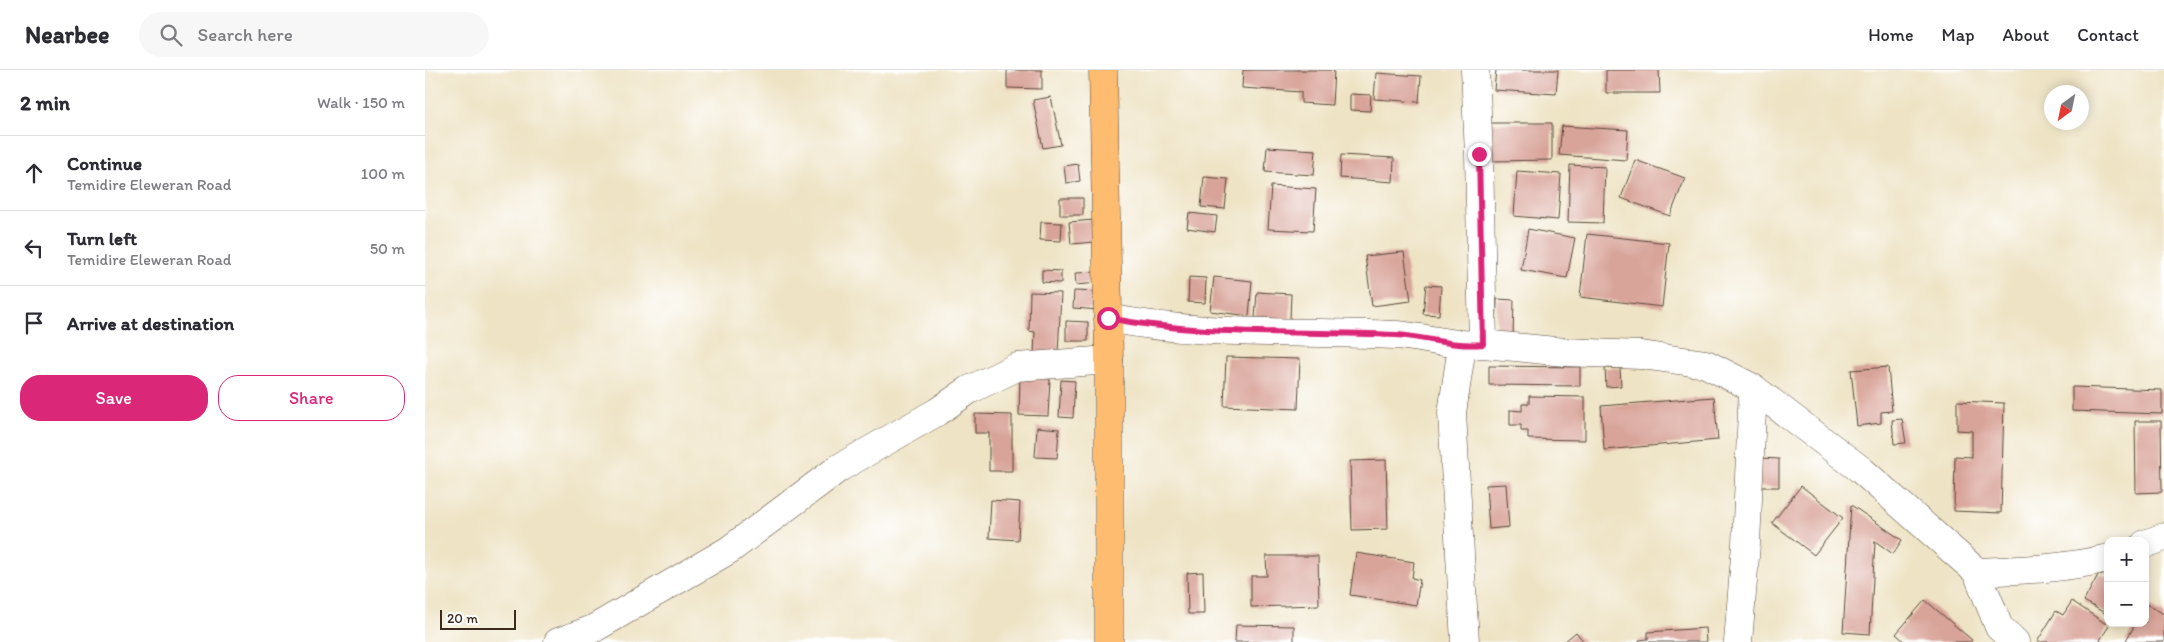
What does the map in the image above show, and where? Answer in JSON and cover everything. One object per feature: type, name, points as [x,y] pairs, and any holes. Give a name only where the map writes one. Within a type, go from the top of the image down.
[{"type":"main road","points":[[1103,70],[1109,360],[1109,642]]},
{"type":"street","points":[[1465,642],[1452,413],[1473,345],[1479,154],[1475,70]]},
{"type":"street","points":[[1108,318],[1131,322],[1252,333],[1398,335],[1473,345],[1565,352],[1641,355],[1706,364],[1753,388],[1860,469],[1977,572],[1999,627],[2015,642]]},
{"type":"street","points":[[559,642],[593,629],[729,550],[839,468],[937,412],[969,390],[1017,367],[1109,360]]},
{"type":"street","points":[[1738,642],[1746,544],[1753,388]]},
{"type":"street","points":[[2149,542],[2164,536]]},
{"type":"street","points":[[1977,572],[2047,569],[2080,565],[2104,559]]},
{"type":"building","points":[[1007,70],[1042,70],[1042,89],[1007,88]]},
{"type":"building","points":[[1243,70],[1334,70],[1332,105],[1301,103],[1301,92],[1242,88]]},
{"type":"building","points":[[1496,70],[1558,70],[1556,94],[1494,90]]},
{"type":"building","points":[[1606,70],[1659,70],[1660,93],[1606,93]]},
{"type":"building","points":[[1376,73],[1421,76],[1419,102],[1374,99]]},
{"type":"building","points":[[1350,94],[1371,95],[1370,111],[1350,110]]},
{"type":"building","points":[[1051,97],[1061,145],[1043,148],[1033,100]]},
{"type":"building","points":[[1491,123],[1552,123],[1552,160],[1491,161]]},
{"type":"building","points":[[1562,126],[1628,130],[1626,160],[1559,155]]},
{"type":"building","points":[[1267,147],[1316,150],[1314,175],[1265,172]]},
{"type":"building","points":[[1341,155],[1394,158],[1393,182],[1340,178]]},
{"type":"building","points":[[1635,160],[1685,178],[1670,216],[1621,198]]},
{"type":"building","points":[[1078,164],[1080,181],[1066,183],[1064,166]]},
{"type":"building","points":[[1570,165],[1605,167],[1603,223],[1568,222]]},
{"type":"building","points":[[1517,171],[1561,174],[1558,220],[1514,216]]},
{"type":"building","points":[[1204,177],[1228,179],[1225,209],[1201,207]]},
{"type":"building","points":[[1271,186],[1316,189],[1313,231],[1268,229]]},
{"type":"building","points":[[1060,198],[1083,198],[1083,215],[1060,215]]},
{"type":"building","points":[[1189,213],[1217,216],[1215,232],[1187,228]]},
{"type":"building","points":[[1094,220],[1095,242],[1071,244],[1069,222]]},
{"type":"building","points":[[1041,222],[1062,223],[1061,241],[1040,240]]},
{"type":"building","points":[[1528,229],[1575,238],[1567,278],[1521,270]]},
{"type":"building","points":[[1587,234],[1669,243],[1662,307],[1580,297]]},
{"type":"building","points":[[1404,252],[1411,301],[1372,306],[1365,256]]},
{"type":"building","points":[[1042,270],[1061,271],[1061,283],[1042,282]]},
{"type":"building","points":[[1096,272],[1098,283],[1076,285],[1075,273]]},
{"type":"building","points":[[1189,277],[1206,278],[1205,303],[1188,302]]},
{"type":"building","points":[[1214,277],[1252,281],[1249,316],[1210,311]]},
{"type":"building","points":[[1426,285],[1441,286],[1439,315],[1423,314]]},
{"type":"building","points":[[1074,291],[1101,292],[1100,310],[1073,308]]},
{"type":"building","points":[[1030,292],[1061,293],[1058,355],[1034,354],[1035,332],[1029,331]]},
{"type":"building","points":[[1257,292],[1291,294],[1290,319],[1255,318]]},
{"type":"building","points":[[1497,299],[1514,300],[1513,337],[1496,336]]},
{"type":"building","points":[[1066,321],[1088,322],[1088,341],[1066,341]]},
{"type":"building","points":[[1226,357],[1300,359],[1298,409],[1224,406]]},
{"type":"building","points":[[1489,366],[1580,367],[1580,386],[1489,385]]},
{"type":"building","points":[[1888,367],[1892,411],[1881,412],[1881,423],[1857,426],[1851,370]]},
{"type":"building","points":[[1605,368],[1620,368],[1621,386],[1606,387]]},
{"type":"building","points":[[1020,377],[1050,379],[1048,416],[1019,415]]},
{"type":"building","points":[[1061,380],[1075,381],[1073,418],[1059,417]]},
{"type":"building","points":[[2072,387],[2162,390],[2162,414],[2072,411]]},
{"type":"building","points":[[1529,396],[1585,397],[1585,440],[1528,439],[1528,431],[1521,431],[1521,425],[1510,425],[1510,410],[1522,411],[1522,404],[1529,404]]},
{"type":"building","points":[[1714,397],[1718,440],[1604,450],[1601,406]]},
{"type":"building","points":[[1957,401],[2004,403],[2001,513],[1954,511],[1955,456],[1972,457],[1972,431],[1957,430]]},
{"type":"building","points":[[975,414],[1012,415],[1012,471],[989,471],[989,433],[975,433]]},
{"type":"building","points":[[1902,419],[1906,443],[1894,444],[1892,420]]},
{"type":"building","points":[[2135,421],[2161,421],[2162,492],[2136,493]]},
{"type":"building","points":[[1037,427],[1059,429],[1057,458],[1035,457]]},
{"type":"building","points":[[1760,458],[1779,459],[1779,487],[1759,487]]},
{"type":"building","points":[[1386,460],[1388,529],[1352,530],[1350,461]]},
{"type":"building","points":[[1506,484],[1509,527],[1489,529],[1486,485]]},
{"type":"building","points":[[1801,486],[1843,518],[1814,555],[1772,523]]},
{"type":"building","points":[[991,500],[1020,502],[1018,540],[989,538]]},
{"type":"building","points":[[1851,505],[1902,540],[1893,554],[1875,541],[1870,634],[1843,632]]},
{"type":"building","points":[[1356,553],[1414,562],[1412,578],[1420,580],[1416,605],[1350,595]]},
{"type":"building","points":[[1266,556],[1318,556],[1319,605],[1251,607],[1251,576],[1267,576]]},
{"type":"building","points":[[1203,572],[1204,614],[1188,614],[1187,573]]},
{"type":"building","points":[[2099,573],[2104,576],[2104,613],[2084,601]]},
{"type":"building","points":[[1925,600],[1972,640],[1970,642],[1905,642],[1896,634]]},
{"type":"building","points":[[2072,601],[2104,623],[2104,627],[2108,627],[2100,640],[2103,642],[2037,642],[2056,611],[2063,615]]},
{"type":"building","points":[[2149,606],[2164,614],[2164,642],[2125,642],[2134,627],[2149,627]]},
{"type":"building","points":[[1236,625],[1294,626],[1294,642],[1235,642]]},
{"type":"building","points":[[1705,628],[1706,642],[1639,642],[1639,640],[1648,639],[1648,632]]},
{"type":"building","points":[[1576,632],[1584,642],[1564,642]]},
{"type":"route","points":[[1108,318],[1131,322],[1252,333],[1398,335],[1462,346],[1483,344],[1479,154]]}]
